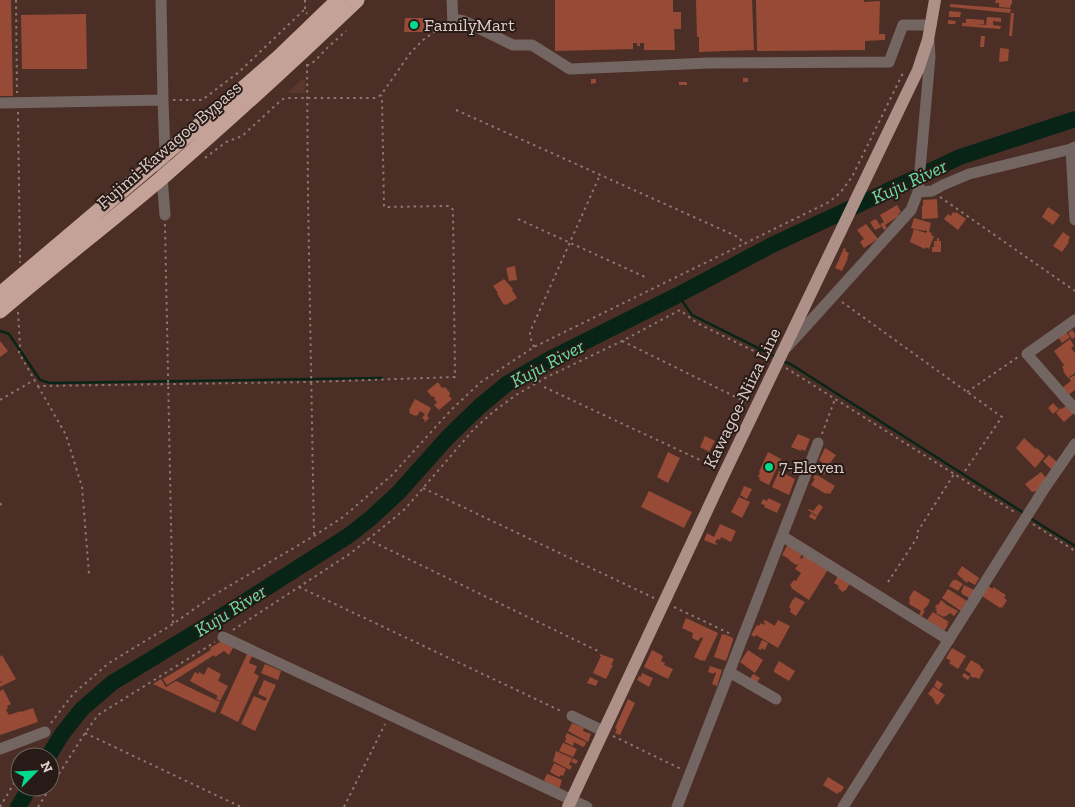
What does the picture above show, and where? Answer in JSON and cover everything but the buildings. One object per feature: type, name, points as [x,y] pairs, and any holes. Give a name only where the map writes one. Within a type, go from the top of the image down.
[{"type":"highway","name":"Fujimi-Kawagoe Bypass","points":[[0,294],[267,68],[338,0]]},
{"type":"highway","name":"Fujimi-Kawagoe Bypass","points":[[0,311],[162,177],[261,91],[304,60],[357,0]]},
{"type":"main road","name":"Kawagoe-Niiza Line","points":[[569,803],[918,70],[932,25],[935,0]]},
{"type":"street","points":[[161,0],[165,154],[162,177],[165,215]]},
{"type":"street","points":[[452,0],[453,23],[464,21],[513,45],[532,45],[570,69],[709,63],[889,62],[904,25],[932,25]]},
{"type":"street","points":[[784,350],[911,210],[918,192],[930,57],[928,40]]},
{"type":"street","points":[[0,103],[163,100]]},
{"type":"street","points":[[918,192],[932,191],[969,174],[1073,148],[1075,220]]},
{"type":"street","points":[[1075,320],[1027,354],[1075,409]]},
{"type":"street","points":[[677,807],[818,443]]},
{"type":"street","points":[[843,807],[1025,519],[1075,444]]},
{"type":"street","points":[[782,536],[949,640]]},
{"type":"street","points":[[223,637],[390,715],[569,803],[587,807]]},
{"type":"street","points":[[729,672],[776,700]]},
{"type":"street","points":[[572,716],[603,731]]},
{"type":"street","points":[[0,749],[44,732]]},
{"type":"path","points":[[16,0],[21,277]]},
{"type":"path","points":[[163,100],[202,100],[239,72],[305,9]]},
{"type":"path","points":[[203,159],[226,142],[242,136],[283,99],[375,98],[381,95],[411,52],[423,40],[453,23]]},
{"type":"path","points":[[314,536],[307,98],[304,60],[314,61],[346,30]]},
{"type":"path","points":[[36,747],[44,732],[73,694],[109,663],[173,624],[214,595],[343,517],[392,475],[452,409],[481,382],[534,347],[829,202],[840,193],[852,177],[903,73],[907,70],[918,70]]},
{"type":"path","points":[[38,386],[311,382],[455,376],[453,210],[448,206],[384,207],[381,95]]},
{"type":"path","points":[[456,110],[736,236],[746,244]]},
{"type":"path","points":[[534,347],[530,332],[600,175]]},
{"type":"path","points":[[932,191],[1075,291]]},
{"type":"path","points":[[165,215],[173,624]]},
{"type":"path","points":[[518,219],[645,277]]},
{"type":"path","points":[[19,294],[19,353],[66,435],[82,487],[89,574]]},
{"type":"path","points":[[834,296],[1002,417],[965,471]]},
{"type":"path","points":[[38,807],[98,715],[223,637],[351,553],[405,509],[474,429],[508,401],[547,377],[622,341],[680,310],[697,323],[778,363],[1075,550]]},
{"type":"path","points":[[622,341],[757,407]]},
{"type":"path","points":[[967,392],[1024,353],[1027,354]]},
{"type":"path","points":[[0,400],[34,380]]},
{"type":"path","points":[[544,387],[726,472]]},
{"type":"path","points":[[818,443],[835,399]]},
{"type":"path","points":[[888,582],[917,538],[918,531],[954,474]]},
{"type":"path","points":[[423,488],[742,640]]},
{"type":"path","points":[[367,540],[600,652]]},
{"type":"path","points":[[298,587],[572,716]]},
{"type":"path","points":[[344,807],[390,715]]},
{"type":"path","points":[[603,731],[690,773]]},
{"type":"path","points":[[85,733],[241,807]]},
{"type":"path","points":[[0,807],[10,790]]},
{"type":"shaded area","points":[[302,79],[305,80],[305,93],[287,93]]},
{"type":"waterway","name":"Kuju River","points":[[54,747],[82,709],[112,683],[348,536],[371,518],[399,492],[447,438],[480,406],[508,383],[550,359],[678,295],[772,245],[960,157],[1075,119]]},
{"type":"waterway","points":[[678,295],[692,315],[776,357]]},
{"type":"waterway","points":[[0,331],[9,334],[40,380],[50,383],[382,378]]},
{"type":"waterway","points":[[783,361],[1024,513]]},
{"type":"waterway","points":[[1030,518],[1075,546]]},
{"type":"waterway","name":"Kuju River","points":[[18,807],[24,797]]},
{"type":"place","name":"FamilyMart","points":[[414,25]]},
{"type":"place","name":"7-Eleven","points":[[769,467]]}]
